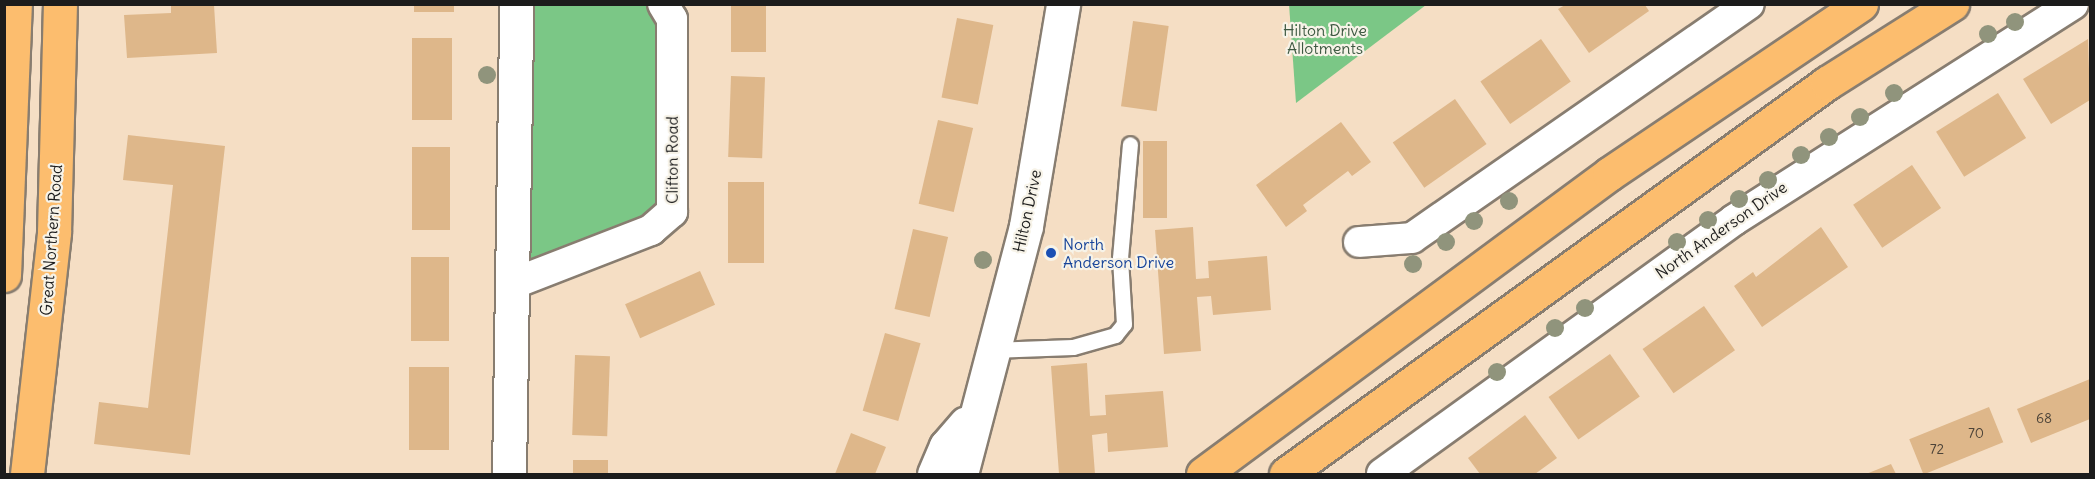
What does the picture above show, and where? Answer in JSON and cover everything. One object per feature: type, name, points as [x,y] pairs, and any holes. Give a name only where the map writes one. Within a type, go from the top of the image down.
[{"type":"main road","points":[[4,275],[15,4]]},
{"type":"main road","name":"Great Northern Road","points":[[27,474],[54,232],[60,4]]},
{"type":"main road","points":[[1203,474],[1609,174],[1861,4]]},
{"type":"main road","points":[[1286,474],[1827,83],[1952,4]]},
{"type":"street","points":[[509,474],[516,4]]},
{"type":"street","name":"Clifton Road","points":[[512,284],[651,230],[672,212],[672,19],[663,4]]},
{"type":"street","name":"Hilton Drive","points":[[961,474],[974,414],[1026,226],[1064,4]]},
{"type":"street","points":[[1359,242],[1412,238],[1749,4]]},
{"type":"street","name":"North Anderson Drive","points":[[1382,474],[1734,220],[2073,4]]},
{"type":"street","name":"Hilton Drive","points":[[934,474],[946,446],[974,414]]},
{"type":"lane","points":[[991,350],[1073,347],[1115,335],[1125,324],[1120,258],[1130,144]]},
{"type":"green space","name":"Hilton Drive Allotments","points":[[1289,4],[1426,4],[1426,5],[1296,103]]},
{"type":"green space","points":[[516,5],[663,5],[672,212],[512,284]]},
{"type":"building","points":[[414,4],[454,4],[454,12],[414,12]]},
{"type":"building","points":[[731,4],[766,4],[766,52],[731,52]]},
{"type":"building","points":[[171,5],[214,5],[217,53],[127,58],[124,15],[171,13]]},
{"type":"building","points":[[1565,5],[1645,5],[1649,11],[1589,53],[1558,9]]},
{"type":"building","points":[[957,18],[993,25],[978,105],[942,98]]},
{"type":"building","points":[[1133,21],[1169,26],[1157,111],[1121,106]]},
{"type":"building","points":[[412,38],[452,38],[452,120],[412,120]]},
{"type":"building","points":[[1541,39],[1571,82],[1510,124],[1480,81]]},
{"type":"building","points":[[2088,39],[2090,100],[2051,124],[2023,79]]},
{"type":"building","points":[[731,76],[765,77],[762,158],[728,157]]},
{"type":"building","points":[[1998,93],[2026,138],[1964,177],[1936,132]]},
{"type":"building","points":[[1455,99],[1487,144],[1424,188],[1393,143]]},
{"type":"building","points":[[938,120],[973,128],[954,212],[919,204]]},
{"type":"building","points":[[1341,122],[1371,162],[1352,176],[1348,171],[1303,205],[1307,211],[1286,227],[1256,185]]},
{"type":"building","points":[[128,135],[225,146],[190,455],[94,444],[99,402],[148,408],[173,185],[123,180]]},
{"type":"building","points":[[1143,141],[1167,141],[1167,218],[1143,218]]},
{"type":"building","points":[[412,147],[450,147],[450,230],[412,230]]},
{"type":"building","points":[[1912,165],[1941,208],[1882,248],[1853,205]]},
{"type":"building","points":[[728,182],[764,182],[764,263],[728,263]]},
{"type":"building","points":[[1193,227],[1196,279],[1209,278],[1208,261],[1267,256],[1271,310],[1213,315],[1211,296],[1197,297],[1201,351],[1164,354],[1155,230]]},
{"type":"building","points":[[1821,227],[1848,267],[1762,327],[1734,286],[1753,272],[1756,277]]},
{"type":"building","points":[[913,229],[948,237],[930,317],[895,309]]},
{"type":"building","points":[[411,257],[449,257],[449,341],[411,341]]},
{"type":"building","points":[[700,271],[715,305],[640,338],[625,304]]},
{"type":"building","points":[[1704,306],[1735,350],[1674,393],[1643,349]]},
{"type":"building","points":[[885,333],[921,343],[898,421],[863,411]]},
{"type":"building","points":[[1610,354],[1640,397],[1578,440],[1549,397]]},
{"type":"building","points":[[575,355],[610,356],[607,436],[572,435]]},
{"type":"building","points":[[1087,363],[1090,416],[1106,415],[1105,395],[1163,391],[1168,447],[1108,452],[1107,433],[1092,435],[1095,474],[1059,474],[1051,366]]},
{"type":"building","points":[[409,367],[449,367],[449,450],[409,450]]},
{"type":"building","points":[[2090,379],[2090,419],[2031,443],[2017,409]]},
{"type":"building","points":[[1989,407],[2003,442],[1923,474],[1909,439]]},
{"type":"building","points":[[1525,415],[1557,458],[1535,474],[1480,474],[1468,458]]},
{"type":"building","points":[[851,433],[886,447],[875,474],[835,474]]},
{"type":"building","points":[[573,460],[608,460],[608,474],[573,474]]},
{"type":"building","points":[[1891,464],[1896,474],[1866,474]]},
{"type":"place","name":"North Anderson Drive","points":[[1051,253]]}]
